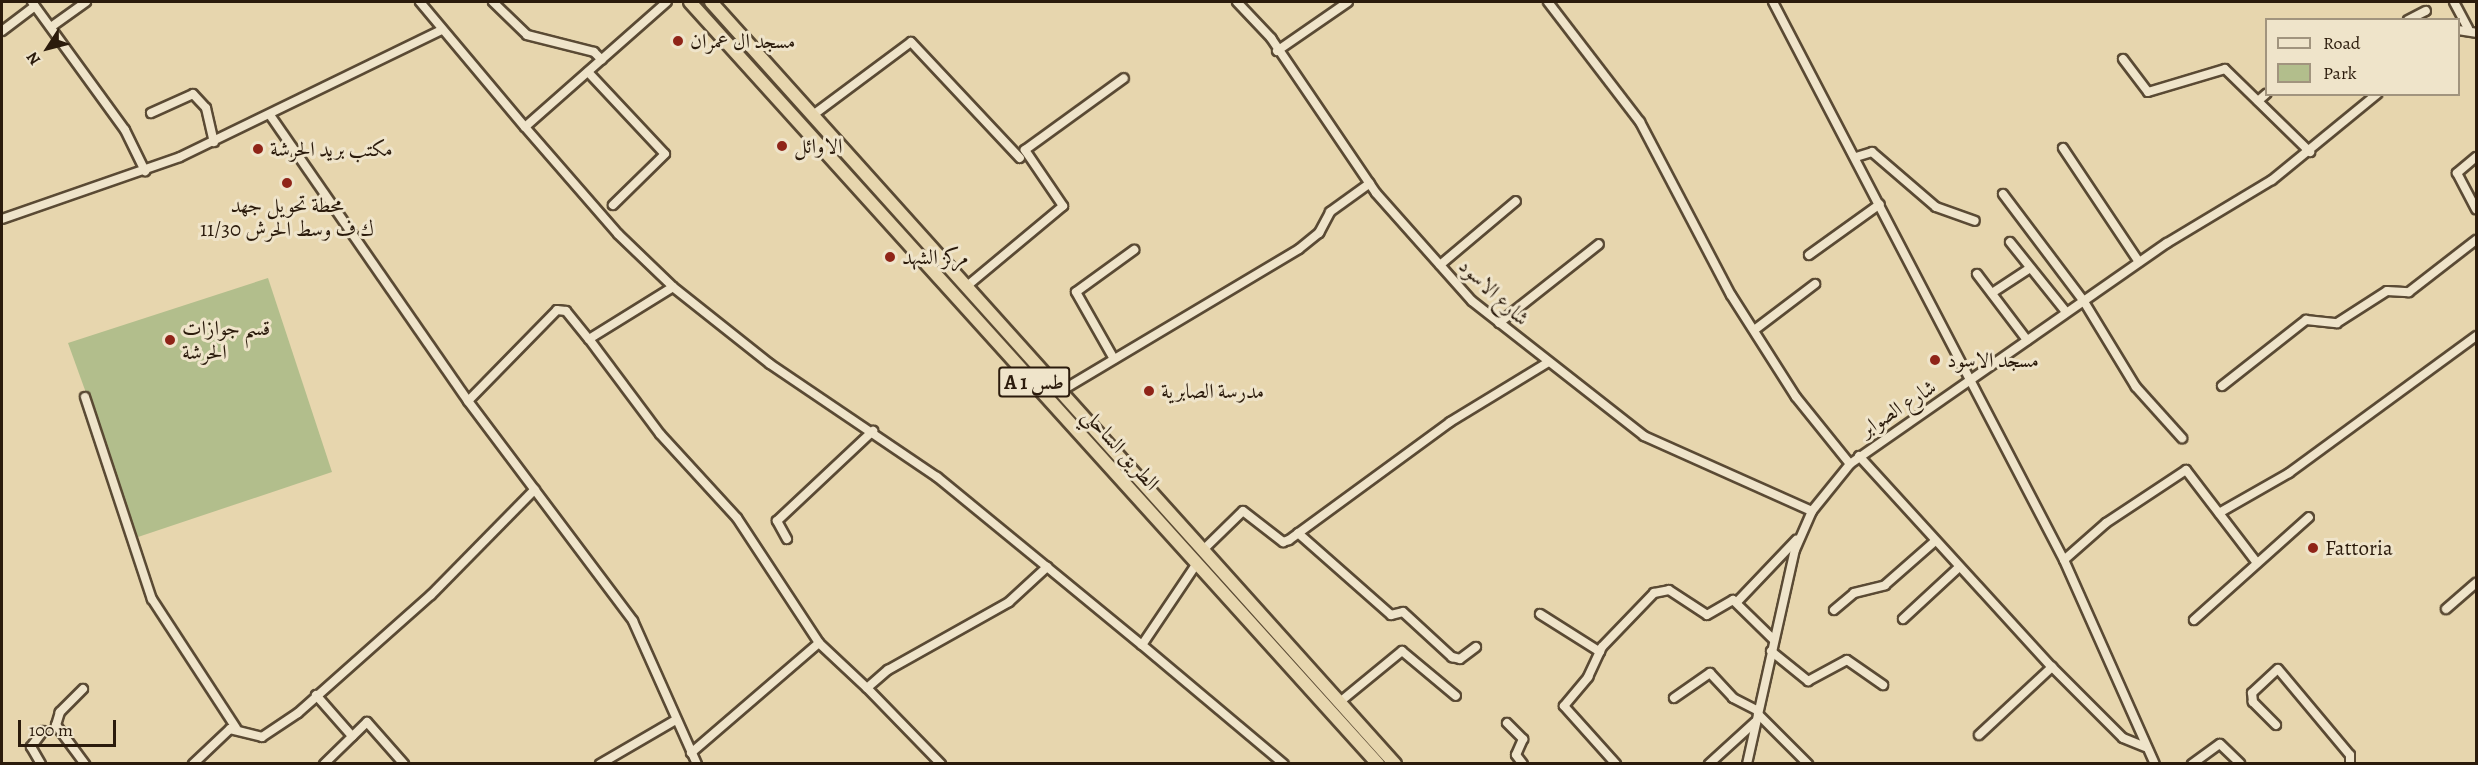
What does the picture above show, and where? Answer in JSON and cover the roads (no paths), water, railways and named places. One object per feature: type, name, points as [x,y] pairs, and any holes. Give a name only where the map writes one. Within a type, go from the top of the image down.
[{"type":"highway","name":"الطريق الساحلي","points":[[690,2],[1378,764]]},
{"type":"highway","name":"الطريق الساحلي","points":[[711,2],[1202,551],[1341,701],[1395,764]]},
{"type":"highway","points":[[928,264],[938,255]]},
{"type":"street","points":[[51,27],[86,2]]},
{"type":"street","points":[[420,2],[602,217],[673,287],[770,364],[873,431],[1047,567],[1284,764]]},
{"type":"street","points":[[493,2],[527,35],[594,52],[602,60]]},
{"type":"street","points":[[525,127],[667,2]]},
{"type":"street","name":"شارع الاسود","points":[[1236,2],[1277,51],[1370,183],[1461,292],[1547,363],[1664,448],[1812,511]]},
{"type":"street","points":[[1277,51],[1348,2]]},
{"type":"street","points":[[1548,2],[1640,122],[1725,283],[1756,328],[1796,397],[1850,464]]},
{"type":"street","points":[[1773,2],[1818,95],[1856,157],[1970,382],[2064,560],[2145,747],[2153,760],[2145,764]]},
{"type":"street","points":[[2454,2],[2468,28],[2476,33]]},
{"type":"street","points":[[2,31],[34,4],[125,130],[145,171]]},
{"type":"street","points":[[2412,18],[2426,11]]},
{"type":"street","points":[[2460,30],[2468,28]]},
{"type":"street","points":[[2,219],[145,171],[214,142],[442,30]]},
{"type":"street","points":[[813,115],[911,42],[1020,158]]},
{"type":"street","points":[[2123,59],[2148,92],[2217,68],[2232,74],[2310,152]]},
{"type":"street","points":[[588,72],[666,154],[614,205]]},
{"type":"street","points":[[967,286],[1063,206],[1025,150],[1124,78]]},
{"type":"street","points":[[151,113],[193,93],[206,108],[214,142]]},
{"type":"street","points":[[2258,100],[2265,95]]},
{"type":"street","name":"شارع الصوابر","points":[[1747,764],[1799,536],[1812,511],[1850,464],[2139,262],[2310,152],[2375,96]]},
{"type":"street","points":[[270,115],[468,401],[633,621],[674,721],[698,764]]},
{"type":"street","points":[[2063,148],[2139,262]]},
{"type":"street","points":[[1856,157],[1872,152],[1936,207],[1975,221]]},
{"type":"street","points":[[2476,157],[2457,173],[2476,209]]},
{"type":"street","points":[[1061,391],[1299,249],[1319,233],[1330,212],[1370,183]]},
{"type":"street","points":[[2003,194],[2083,300],[2109,350],[2182,438]]},
{"type":"street","points":[[1440,265],[1516,201]]},
{"type":"street","points":[[1809,255],[1880,204]]},
{"type":"street","points":[[2222,386],[2306,320],[2337,322],[2387,291],[2409,292],[2476,240]]},
{"type":"street","points":[[2010,242],[2066,312]]},
{"type":"street","points":[[1499,323],[1599,244]]},
{"type":"street","points":[[1114,359],[1076,292],[1134,250]]},
{"type":"street","points":[[1992,294],[2030,268]]},
{"type":"street","points":[[1977,274],[2027,340]]},
{"type":"street","points":[[1756,328],[1815,284]]},
{"type":"street","points":[[589,339],[673,287]]},
{"type":"street","points":[[468,401],[557,310],[566,311],[660,434],[737,518],[819,643],[867,688],[941,764]]},
{"type":"street","points":[[2219,513],[2289,473],[2476,336]]},
{"type":"street","points":[[1202,551],[1243,511],[1283,542],[1443,427],[1547,363]]},
{"type":"street","points":[[85,397],[152,599],[236,728],[257,737],[269,735],[431,595],[535,489]]},
{"type":"street","points":[[787,539],[777,521],[873,431]]},
{"type":"street","points":[[1859,456],[1933,543],[2052,667],[2123,738],[2145,747]]},
{"type":"street","points":[[2064,560],[2106,523],[2182,471],[2194,477],[2257,563]]},
{"type":"street","points":[[2194,620],[2309,517]]},
{"type":"street","points":[[1298,533],[1391,615],[1403,612],[1452,657],[1460,659],[1476,647]]},
{"type":"street","points":[[1737,602],[1799,536]]},
{"type":"street","points":[[1834,610],[1854,593],[1885,585],[1933,543]]},
{"type":"street","points":[[1142,645],[1197,563]]},
{"type":"street","points":[[867,688],[917,651],[1009,603],[1047,567]]},
{"type":"street","points":[[1903,619],[1957,569]]},
{"type":"street","points":[[2446,609],[2475,587]]},
{"type":"street","points":[[1616,764],[1564,706],[1588,677],[1599,652],[1660,589],[1703,614],[1728,599],[1737,602],[1774,639]]},
{"type":"street","points":[[1540,614],[1599,652]]},
{"type":"street","points":[[692,753],[819,643]]},
{"type":"street","points":[[1341,701],[1402,651],[1456,696]]},
{"type":"street","points":[[1771,651],[1808,681],[1847,660],[1883,685]]},
{"type":"street","points":[[1979,735],[2052,667]]},
{"type":"street","points":[[2276,725],[2253,702],[2252,693],[2278,669],[2350,755],[2350,764]]},
{"type":"street","points":[[1674,698],[1710,673],[1733,698],[1757,715],[1809,764]]},
{"type":"street","points":[[84,689],[60,712],[56,725],[85,764]]},
{"type":"street","points":[[316,695],[352,736]]},
{"type":"street","points":[[1710,764],[1757,715]]},
{"type":"street","points":[[600,764],[674,721]]},
{"type":"street","points":[[324,764],[368,722],[404,764]]},
{"type":"street","points":[[1507,723],[1523,739],[1516,755],[1523,764]]},
{"type":"street","points":[[193,764],[236,728]]},
{"type":"street","points":[[41,764],[31,747],[43,731]]},
{"type":"street","points":[[2192,764],[2220,744],[2240,764]]},
{"type":"place","name":"مسجد ال عمران","points":[[678,41]]},
{"type":"place","name":"الاوائل","points":[[782,146]]},
{"type":"place","name":"مكتب بريد الحرشة","points":[[258,149]]},
{"type":"place","name":"محطة تحويل جهد 11/30 ك ف وسط الحرش","points":[[287,183]]},
{"type":"place","name":"مركز الشهد","points":[[890,257]]},
{"type":"place","name":"قسم جوازات الحرشة","points":[[170,340]]},
{"type":"place","name":"مسجد الاسود","points":[[1935,360]]},
{"type":"place","name":"مدرسة الصابرية","points":[[1149,391]]},
{"type":"place","name":"Fattoria","points":[[2313,548]]}]
